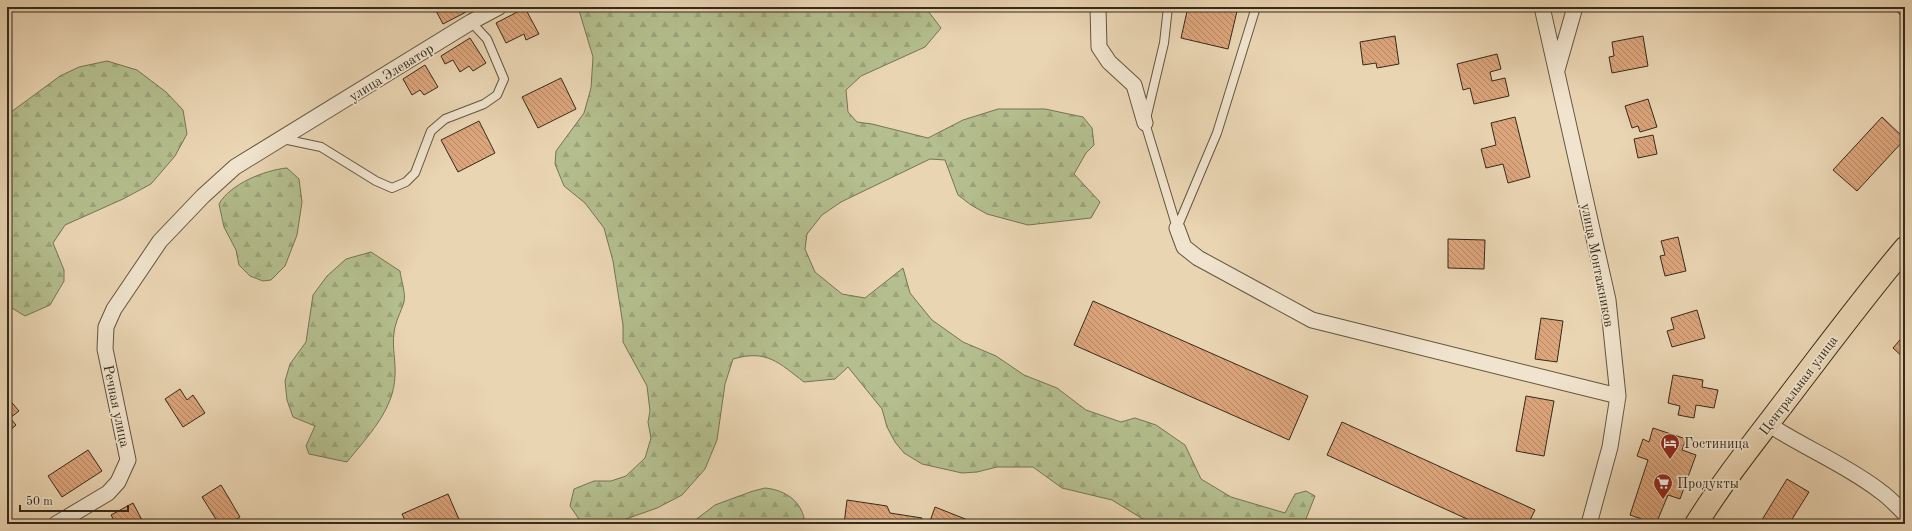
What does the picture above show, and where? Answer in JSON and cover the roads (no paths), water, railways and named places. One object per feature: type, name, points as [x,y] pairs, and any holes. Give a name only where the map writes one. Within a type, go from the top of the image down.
[{"type":"highway","name":"Центральная улица","points":[[1696,524],[1713,496],[1883,274],[1905,248]]},
{"type":"street","name":"улица Элеватор","points":[[105,349],[106,326],[114,309],[160,241],[203,196],[235,167],[284,139],[471,22],[499,7]]},
{"type":"street","points":[[1098,7],[1099,47],[1109,62],[1134,85],[1145,124]]},
{"type":"street","name":"улица Монтажников","points":[[1542,7],[1608,300],[1618,396],[1610,447],[1589,524]]},
{"type":"street","points":[[1557,71],[1575,7]]},
{"type":"street","points":[[1177,228],[1184,247],[1198,258],[1312,320],[1618,396]]},
{"type":"street","name":"Речная улица","points":[[56,524],[108,493],[118,482],[128,460],[105,349]]},
{"type":"street","points":[[1768,424],[1789,438],[1843,467],[1880,491],[1905,514],[1904,524]]},
{"type":"lane","points":[[1168,7],[1164,43],[1145,124],[1177,228]]},
{"type":"lane","points":[[1177,228],[1217,134],[1256,7]]},
{"type":"lane","points":[[1899,7],[1905,12]]},
{"type":"lane","points":[[284,139],[321,147],[376,181],[392,188],[406,182],[415,173],[431,131],[445,119],[484,104],[498,95],[504,79],[487,39],[471,22]]},
{"type":"place","name":"Гостиница","points":[[1670,460]]},
{"type":"place","name":"Продукты","points":[[1663,500]]}]
